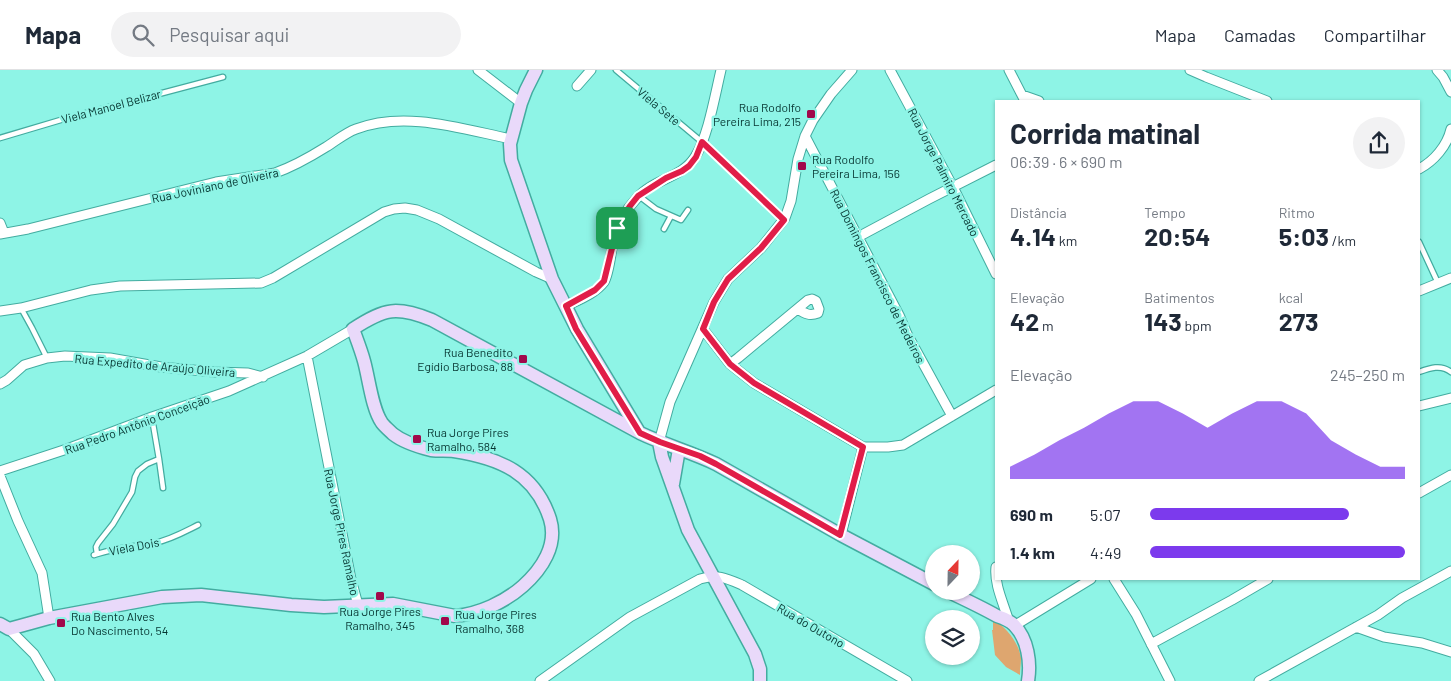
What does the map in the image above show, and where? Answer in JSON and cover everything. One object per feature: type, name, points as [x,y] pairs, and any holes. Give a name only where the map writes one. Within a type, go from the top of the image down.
[{"type":"street","points":[[478,70],[520,103]]},
{"type":"street","points":[[536,70],[520,103],[509,149],[511,160],[552,279],[576,329],[640,433]]},
{"type":"street","points":[[577,86],[591,70]]},
{"type":"street","points":[[566,306],[595,290],[604,281],[617,228],[638,196],[666,178],[682,171],[696,157],[702,142],[721,70]]},
{"type":"street","points":[[760,681],[760,669],[755,654],[688,530],[662,457],[660,442],[670,402],[714,302],[728,279],[768,240],[784,220],[791,201],[798,159],[805,136],[813,120],[831,94],[852,70]]},
{"type":"street","name":"Rua Jorge Palmiro Mercado","points":[[890,70],[954,187],[995,272]]},
{"type":"street","points":[[1010,70],[1023,98]]},
{"type":"street","points":[[1190,70],[1264,100]]},
{"type":"street","points":[[1437,70],[1451,92]]},
{"type":"street","name":"Rua Joviniano de Oliveira","points":[[2,234],[216,182],[275,173],[303,160],[355,129],[395,120],[418,121],[511,139]]},
{"type":"street","points":[[1420,168],[1429,164],[1440,152],[1451,129]]},
{"type":"street","name":"Rua Domingos Francisco de Medeiros","points":[[805,136],[907,334],[952,416]]},
{"type":"street","points":[[1420,160],[1429,164]]},
{"type":"street","points":[[858,238],[995,166]]},
{"type":"street","points":[[0,311],[21,308],[91,290],[120,286],[261,283],[274,278],[384,212],[406,208],[417,210],[438,219],[552,279]]},
{"type":"street","points":[[0,223],[2,234]]},
{"type":"street","points":[[1420,291],[1451,278]]},
{"type":"street","points":[[730,364],[798,309]]},
{"type":"street","points":[[353,329],[376,315],[388,311],[413,313],[432,320],[640,433],[716,464],[840,535],[925,579]]},
{"type":"street","name":"Rua Pedro Antônio Conceição","points":[[0,471],[67,449],[152,416],[229,391],[307,356],[353,329]]},
{"type":"street","name":"Rua Jorge Pires Ramalho","points":[[307,356],[350,578],[358,605],[393,604],[455,616],[486,608],[505,600],[529,580],[540,568],[547,556],[553,535],[546,508],[539,494],[524,477],[500,463],[454,451],[432,450],[409,443],[394,435],[382,423],[373,401],[364,362],[353,329]]},
{"type":"street","points":[[703,329],[730,364],[754,383],[863,447],[903,445],[995,391]]},
{"type":"street","name":"Rua Expedito de Araújo Oliveira","points":[[0,384],[24,365],[47,358],[65,356],[110,358],[161,367],[248,373],[263,377]]},
{"type":"street","points":[[1420,406],[1451,398]]},
{"type":"street","points":[[840,535],[863,447]]},
{"type":"street","points":[[673,487],[679,449]]},
{"type":"street","points":[[1420,492],[1451,475]]},
{"type":"street","points":[[0,476],[42,573],[49,618]]},
{"type":"street","points":[[1259,681],[1378,615],[1402,598],[1451,571]]},
{"type":"street","points":[[540,681],[630,617],[700,579],[712,576]]},
{"type":"street","name":"Rua do Outono","points":[[712,576],[728,579],[742,585],[907,681]]},
{"type":"street","points":[[996,580],[1012,624],[1024,641],[1030,673],[1028,681]]},
{"type":"street","points":[[1012,624],[1089,580]]},
{"type":"street","points":[[1115,580],[1136,614],[1170,681]]},
{"type":"street","points":[[1151,644],[1266,580]]},
{"type":"street","points":[[5,626],[162,597],[201,595],[291,605],[324,607],[358,605]]},
{"type":"street","points":[[965,600],[1012,624]]},
{"type":"street","points":[[5,626],[34,654],[50,681]]},
{"type":"street","points":[[1356,627],[1384,637],[1422,643],[1451,652]]},
{"type":"lane","name":"Viela Sete","points":[[616,70],[702,142],[784,220]]},
{"type":"lane","name":"Viela Manoel Belizar","points":[[0,138],[56,121],[223,77]]},
{"type":"lane","points":[[638,196],[647,203],[681,220],[688,210]]},
{"type":"lane","points":[[664,229],[671,216]]},
{"type":"lane","points":[[1420,244],[1438,283]]},
{"type":"lane","points":[[21,308],[47,358]]},
{"type":"lane","points":[[1420,372],[1435,367],[1445,368],[1451,372]]},
{"type":"lane","points":[[152,416],[163,488]]},
{"type":"lane","name":"Viela Dois","points":[[159,459],[146,464],[134,477],[132,492],[115,521],[98,543],[96,554],[155,542],[178,535],[198,525]]},
{"type":"shaded area","points":[[993,619],[1003,626],[1018,647],[1021,658],[1020,675],[1006,667],[995,655],[992,630]]},
{"type":"place","name":"Rua Rodolfo Pereira Lima, 215","points":[[811,114]]},
{"type":"place","name":"Rua Rodolfo Pereira Lima, 156","points":[[802,166]]},
{"type":"place","name":"Rua Benedito Egídio Barbosa, 88","points":[[523,359]]},
{"type":"place","name":"Rua Jorge Pires Ramalho, 584","points":[[417,439]]},
{"type":"place","name":"Rua Jorge Pires Ramalho, 345","points":[[380,596]]},
{"type":"place","name":"Rua Jorge Pires Ramalho, 368","points":[[445,621]]},
{"type":"place","name":"Rua Bento Alves Do Nascimento, 54","points":[[61,623]]},
{"type":"route","points":[[702,142],[784,220],[761,248],[728,279],[714,302],[703,329],[730,364],[741,374],[863,447],[840,535],[716,464],[640,433],[576,329],[566,306],[589,294],[604,281],[617,228],[638,196],[689,166],[696,157],[702,142]]}]
